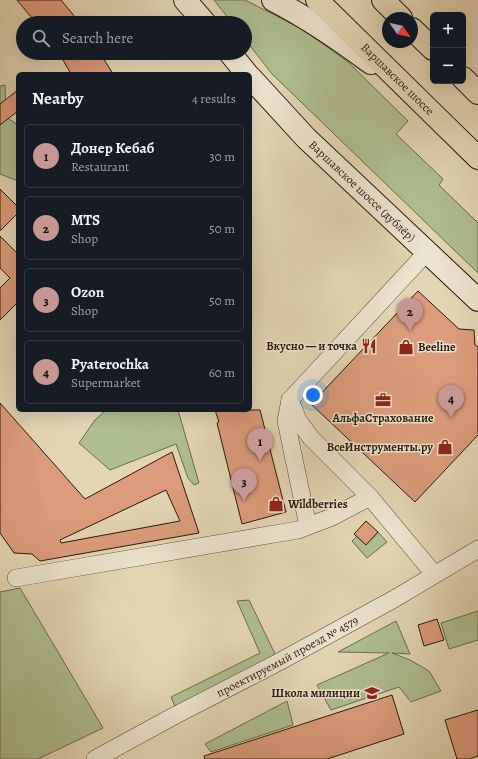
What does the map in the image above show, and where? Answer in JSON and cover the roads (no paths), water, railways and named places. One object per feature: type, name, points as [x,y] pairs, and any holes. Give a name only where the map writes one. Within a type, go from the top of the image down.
[{"type":"main road","points":[[185,0],[199,16]]},
{"type":"main road","points":[[273,0],[345,43],[422,103]]},
{"type":"main road","name":"Варшавское шоссе","points":[[317,0],[478,158]]},
{"type":"main road","points":[[383,0],[395,12]]},
{"type":"main road","points":[[418,35],[432,48]]},
{"type":"main road","points":[[236,60],[245,72]]},
{"type":"main road","name":"Варшавское шоссе (дублёр)","points":[[252,79],[306,138],[478,300]]},
{"type":"main road","points":[[466,81],[478,93]]},
{"type":"street","points":[[308,526],[290,410],[427,252]]},
{"type":"street","points":[[290,410],[311,438],[370,497],[434,574]]},
{"type":"street","points":[[16,578],[280,534],[332,517],[370,497]]},
{"type":"street","name":"проектируемый проезд № 4579","points":[[95,759],[174,716],[277,664],[478,549]]},
{"type":"place","name":"MTS","points":[[410,331]]},
{"type":"place","name":"Вкусно — и точка","points":[[369,346]]},
{"type":"place","name":"Beeline","points":[[406,347]]},
{"type":"place","name":"АльфаСтрахование","points":[[383,400]]},
{"type":"place","name":"Pyaterochka","points":[[451,418]]},
{"type":"place","name":"ВсеИнструменты.ру","points":[[445,447]]},
{"type":"place","name":"Донер Кебаб","points":[[260,461]]},
{"type":"place","name":"Ozon","points":[[244,501]]},
{"type":"place","name":"Wildberries","points":[[276,504]]},
{"type":"place","name":"Школа милиции","points":[[372,693]]}]
